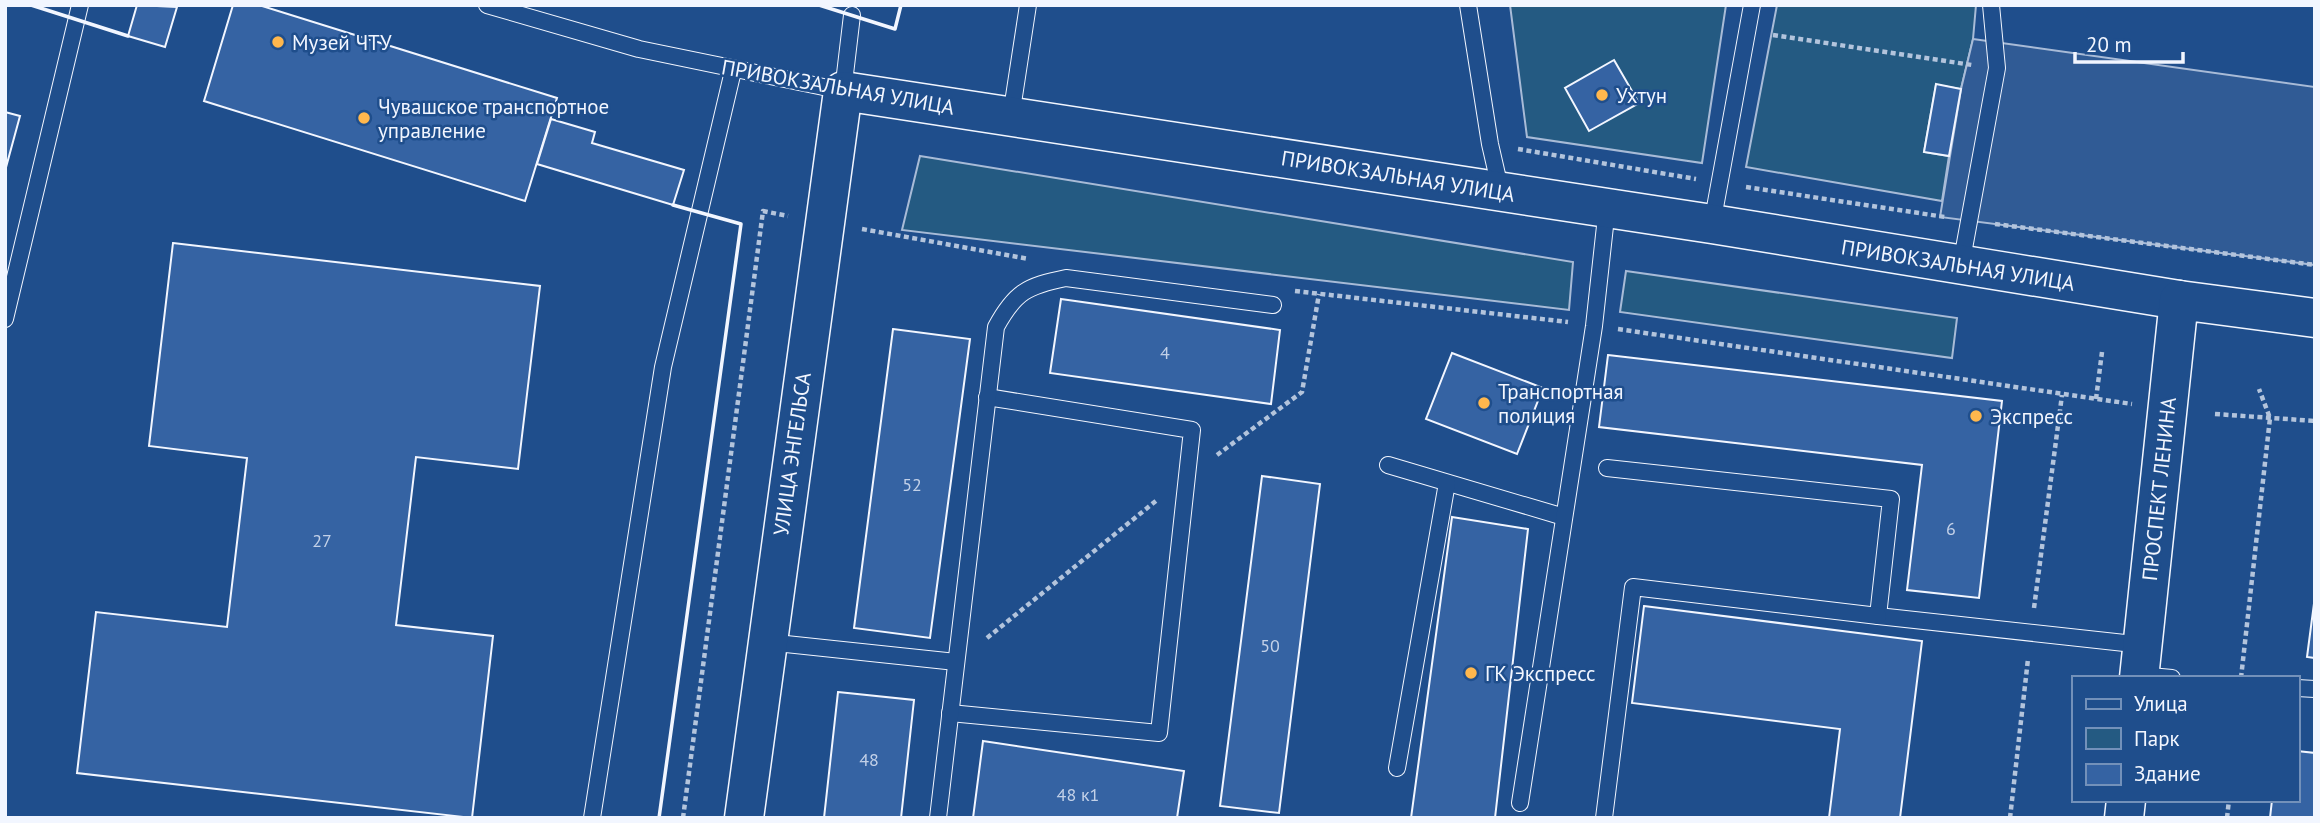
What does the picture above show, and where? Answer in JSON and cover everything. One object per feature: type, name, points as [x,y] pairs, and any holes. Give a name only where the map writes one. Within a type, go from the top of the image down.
[{"type":"street","name":"ПРИВОКЗАЛЬНАЯ УЛИЦА","points":[[844,91],[1712,224],[2179,300],[2315,318]]},
{"type":"street","name":"УЛИЦА ЭНГЕЛЬСА","points":[[744,818],[766,642],[844,91]]},
{"type":"street","name":"ПРОСПЕКТ ЛЕНИНА","points":[[2148,669],[2179,300]]},
{"type":"lane","points":[[5,319],[80,5]]},
{"type":"lane","name":"ПРИВОКЗАЛЬНАЯ УЛИЦА","points":[[487,5],[639,49],[733,71],[844,91]]},
{"type":"lane","points":[[1011,116],[1028,5]]},
{"type":"lane","points":[[1468,5],[1490,144],[1501,192]]},
{"type":"lane","points":[[1712,224],[1752,5]]},
{"type":"lane","points":[[1961,266],[1997,68],[1991,5]]},
{"type":"lane","points":[[844,91],[852,15]]},
{"type":"lane","points":[[592,818],[663,367],[733,71]]},
{"type":"lane","points":[[1520,803],[1594,326],[1607,208]]},
{"type":"lane","points":[[938,818],[996,327],[1010,301],[1034,285],[1066,278],[1273,305]]},
{"type":"lane","points":[[950,713],[1159,733],[1192,430],[987,397]]},
{"type":"lane","points":[[1388,465],[1564,517]]},
{"type":"lane","points":[[1607,468],[1891,499],[1878,616]]},
{"type":"lane","points":[[1397,768],[1447,483]]},
{"type":"lane","points":[[1604,818],[1633,587],[1878,616],[2148,669]]},
{"type":"lane","points":[[766,642],[956,662]]},
{"type":"path","points":[[1747,32],[1997,68]]},
{"type":"path","points":[[683,818],[763,212],[1030,259]]},
{"type":"path","points":[[1940,217],[2315,265]]},
{"type":"path","points":[[2120,250],[2122,240]]},
{"type":"path","points":[[1291,290],[1594,326],[2134,404]]},
{"type":"path","points":[[2096,399],[2102,352]]},
{"type":"path","points":[[2241,676],[2270,418],[2259,389]]},
{"type":"path","points":[[2215,414],[2315,421]]},
{"type":"green space","points":[[1510,5],[1726,5],[1702,163],[1527,137]]},
{"type":"green space","points":[[1777,5],[1976,5],[1973,39],[1961,89],[1936,85],[1924,152],[1949,156],[1942,201],[1746,167]]},
{"type":"green space","points":[[920,156],[1573,262],[1569,310],[902,230]]},
{"type":"green space","points":[[1626,271],[1957,318],[1952,358],[1620,312]]},
{"type":"shaded area","points":[[1973,39],[2315,87],[2315,265],[1940,217],[1961,89]]},
{"type":"building","points":[[137,5],[177,7],[165,47],[128,36]]},
{"type":"building","points":[[233,5],[259,5],[557,98],[525,201],[204,101]]},
{"type":"building","name":"Ухтун","points":[[1614,60],[1639,103],[1589,131],[1565,88]]},
{"type":"building","points":[[1936,84],[1961,89],[1949,156],[1924,152]]},
{"type":"building","points":[[5,112],[20,116],[5,171]]},
{"type":"building","points":[[551,119],[595,132],[592,143],[684,170],[673,205],[537,164]]},
{"type":"building","points":[[173,243],[540,286],[518,469],[416,457],[396,625],[493,636],[472,818],[77,773],[96,612],[227,627],[247,458],[149,446]]},
{"type":"building","points":[[1061,299],[1280,330],[1271,404],[1050,373]]},
{"type":"building","points":[[893,329],[970,339],[930,638],[854,628]]},
{"type":"building","name":"Транспортная полиция","points":[[1452,353],[1543,388],[1517,454],[1426,419]]},
{"type":"building","points":[[1608,355],[2002,401],[1979,598],[1907,590],[1922,465],[1599,427]]},
{"type":"building","points":[[1262,476],[1320,484],[1279,813],[1220,806]]},
{"type":"building","name":"ГК Экспресс","points":[[1452,517],[1528,529],[1495,818],[1411,818]]},
{"type":"building","points":[[2315,596],[2315,658],[2307,657]]},
{"type":"building","points":[[1644,606],[1922,641],[1900,818],[1829,818],[1840,729],[1632,703]]},
{"type":"building","points":[[838,692],[914,700],[901,818],[824,818]]},
{"type":"building","points":[[983,741],[1184,771],[1177,818],[973,818]]},
{"type":"building","points":[[2299,751],[2315,753],[2315,818],[2270,818],[2272,802],[2299,802]]},
{"type":"wall","points":[[31,5],[128,36]]},
{"type":"wall","points":[[819,5],[895,29],[901,5]]},
{"type":"wall","points":[[659,818],[741,224],[673,205]]},
{"type":"place","name":"Музей ЧТУ","points":[[278,42]]},
{"type":"place","name":"Ухтун","points":[[1602,95]]},
{"type":"place","name":"Чувашское транспортное управление","points":[[364,118]]},
{"type":"place","name":"Транспортная полиция","points":[[1484,403]]},
{"type":"place","name":"Экспресс","points":[[1976,416]]},
{"type":"place","name":"ГК Экспресс","points":[[1471,673]]}]
